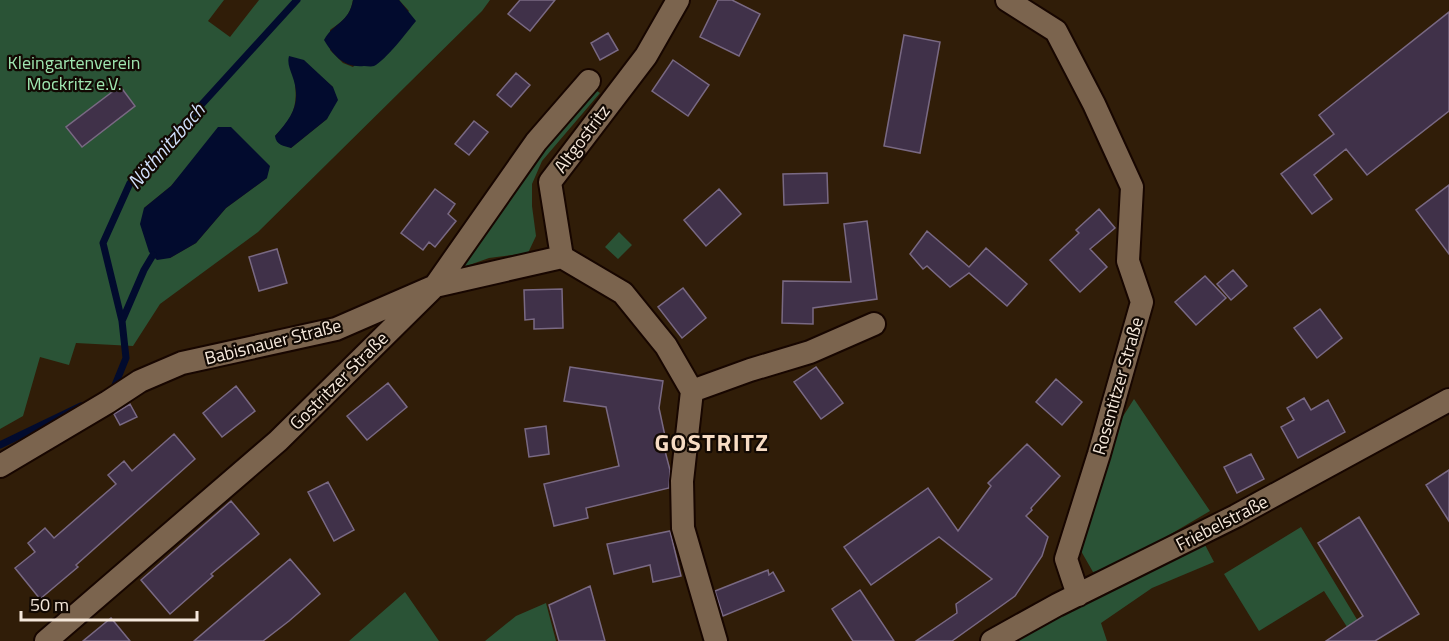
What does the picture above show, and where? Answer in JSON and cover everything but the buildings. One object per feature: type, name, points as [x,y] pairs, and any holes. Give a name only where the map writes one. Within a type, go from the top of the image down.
[{"type":"street","name":"Altgostritz","points":[[562,257],[550,182],[646,56],[678,0]]},
{"type":"street","name":"Rosentitzer Straße","points":[[1007,0],[1056,31],[1094,104],[1132,187],[1128,261],[1142,302],[1100,454],[1066,559],[1078,595]]},
{"type":"street","name":"Gostritzer Straße","points":[[46,641],[278,441],[435,286],[536,142],[589,81]]},
{"type":"street","name":"Babisnauer Straße","points":[[0,466],[140,381],[182,363],[336,329],[435,286],[562,257]]},
{"type":"street","points":[[562,257],[623,293],[666,346],[692,391],[682,481],[683,528],[716,641]]},
{"type":"street","points":[[692,391],[810,352],[874,324]]},
{"type":"street","name":"Friebelstraße","points":[[992,641],[1236,516],[1449,400]]},
{"type":"green space","name":"Kleingartenverein Mockritz e.V.","points":[[0,0],[224,0],[208,21],[230,37],[259,0],[353,0],[345,18],[330,30],[330,50],[343,63],[353,67],[409,11],[399,0],[490,0],[482,11],[258,232],[160,304],[133,346],[76,343],[69,365],[40,357],[23,416],[0,429]],"holes":[[[320,76],[333,87],[327,119],[291,148],[275,136],[292,113],[295,84]],[[186,169],[267,178],[226,208],[196,243],[170,258],[144,208],[171,186]]]},
{"type":"green space","points":[[597,91],[600,93],[542,161],[532,184],[536,236],[528,253],[489,258],[458,269],[534,157]]},
{"type":"green space","points":[[619,232],[632,245],[618,259],[605,247]]},
{"type":"green space","points":[[1134,399],[1210,511],[1113,568],[1093,572],[1081,551],[1099,454]]},
{"type":"green space","points":[[1301,527],[1370,641],[1356,641],[1324,591],[1259,631],[1224,574]]},
{"type":"green space","points":[[1203,541],[1214,562],[1152,588],[1101,623],[1107,641],[1014,641]]},
{"type":"green space","points":[[405,592],[439,641],[349,641]]},
{"type":"green space","points":[[546,603],[556,641],[485,641],[516,616]]},
{"type":"water","points":[[353,0],[399,0],[416,21],[390,52],[374,66],[345,63],[336,56],[324,40],[332,29],[345,18]]},
{"type":"water","points":[[289,56],[304,60],[333,87],[338,100],[327,119],[291,148],[279,143],[275,136],[287,122],[296,101]]},
{"type":"water","points":[[218,127],[231,127],[270,166],[267,178],[226,208],[196,243],[170,258],[157,260],[149,252],[140,224],[144,208],[171,186]]},
{"type":"waterway","name":"Nöthnitzbach","points":[[122,321],[103,243],[130,183],[297,0]]},
{"type":"waterway","name":"Nöthnitzbach","points":[[113,390],[126,358],[122,321],[153,255]]},
{"type":"waterway","name":"Nöthnitzbach","points":[[0,445],[81,406]]},
{"type":"district","name":"GOSTRITZ","points":[[712,443]]}]
